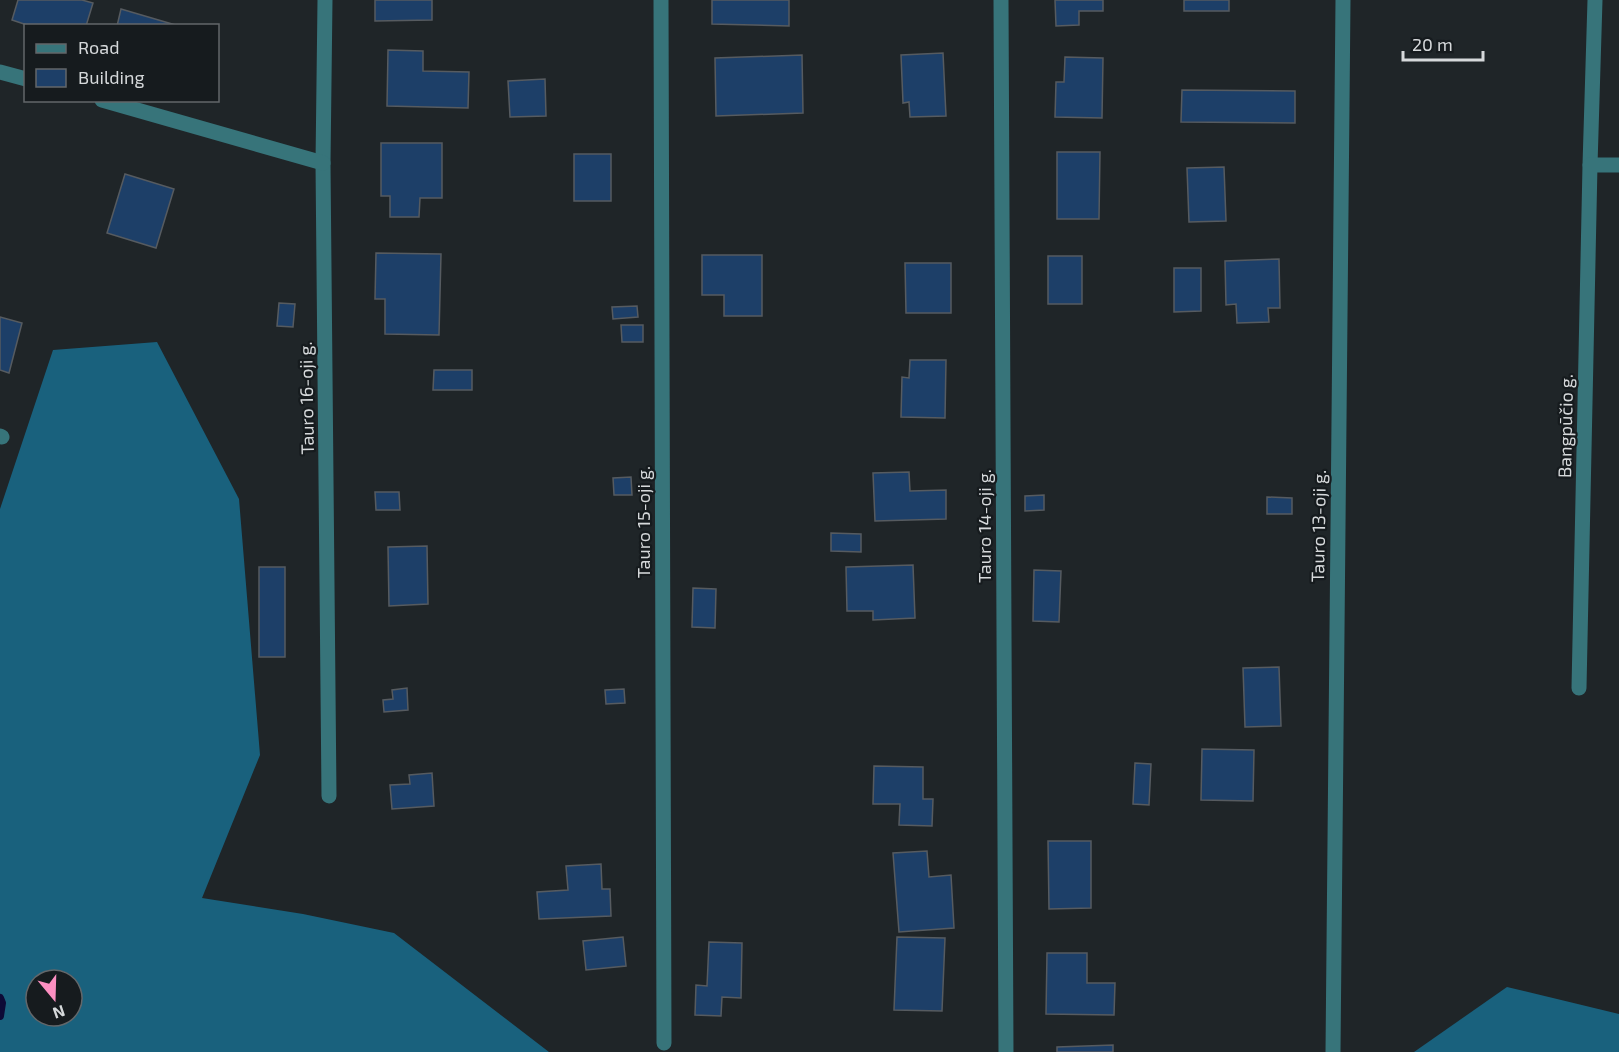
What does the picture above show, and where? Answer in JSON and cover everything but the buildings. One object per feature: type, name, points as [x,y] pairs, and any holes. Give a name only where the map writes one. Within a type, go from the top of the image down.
[{"type":"street","name":"Tauro 16-oji g.","points":[[325,0],[323,163],[329,796]]},
{"type":"street","name":"Tauro 15-oji g.","points":[[660,0],[664,1043]]},
{"type":"street","name":"Tauro 14-oji g.","points":[[1000,0],[1006,1052]]},
{"type":"street","name":"Tauro 13-oji g.","points":[[1333,1052],[1343,0]]},
{"type":"street","name":"Bangpūčio g.","points":[[1579,688],[1595,0]]},
{"type":"street","points":[[0,72],[24,78]]},
{"type":"street","points":[[109,102],[323,163]]},
{"type":"street","points":[[1590,165],[1619,165]]},
{"type":"shaded area","points":[[157,342],[239,499],[260,755],[202,898],[303,914],[394,933],[549,1052],[0,1052],[0,509],[53,350]]},
{"type":"shaded area","points":[[1507,987],[1619,1014],[1619,1052],[1414,1052]]},
{"type":"waterway","points":[[0,998],[2,1003],[0,1016]]}]
